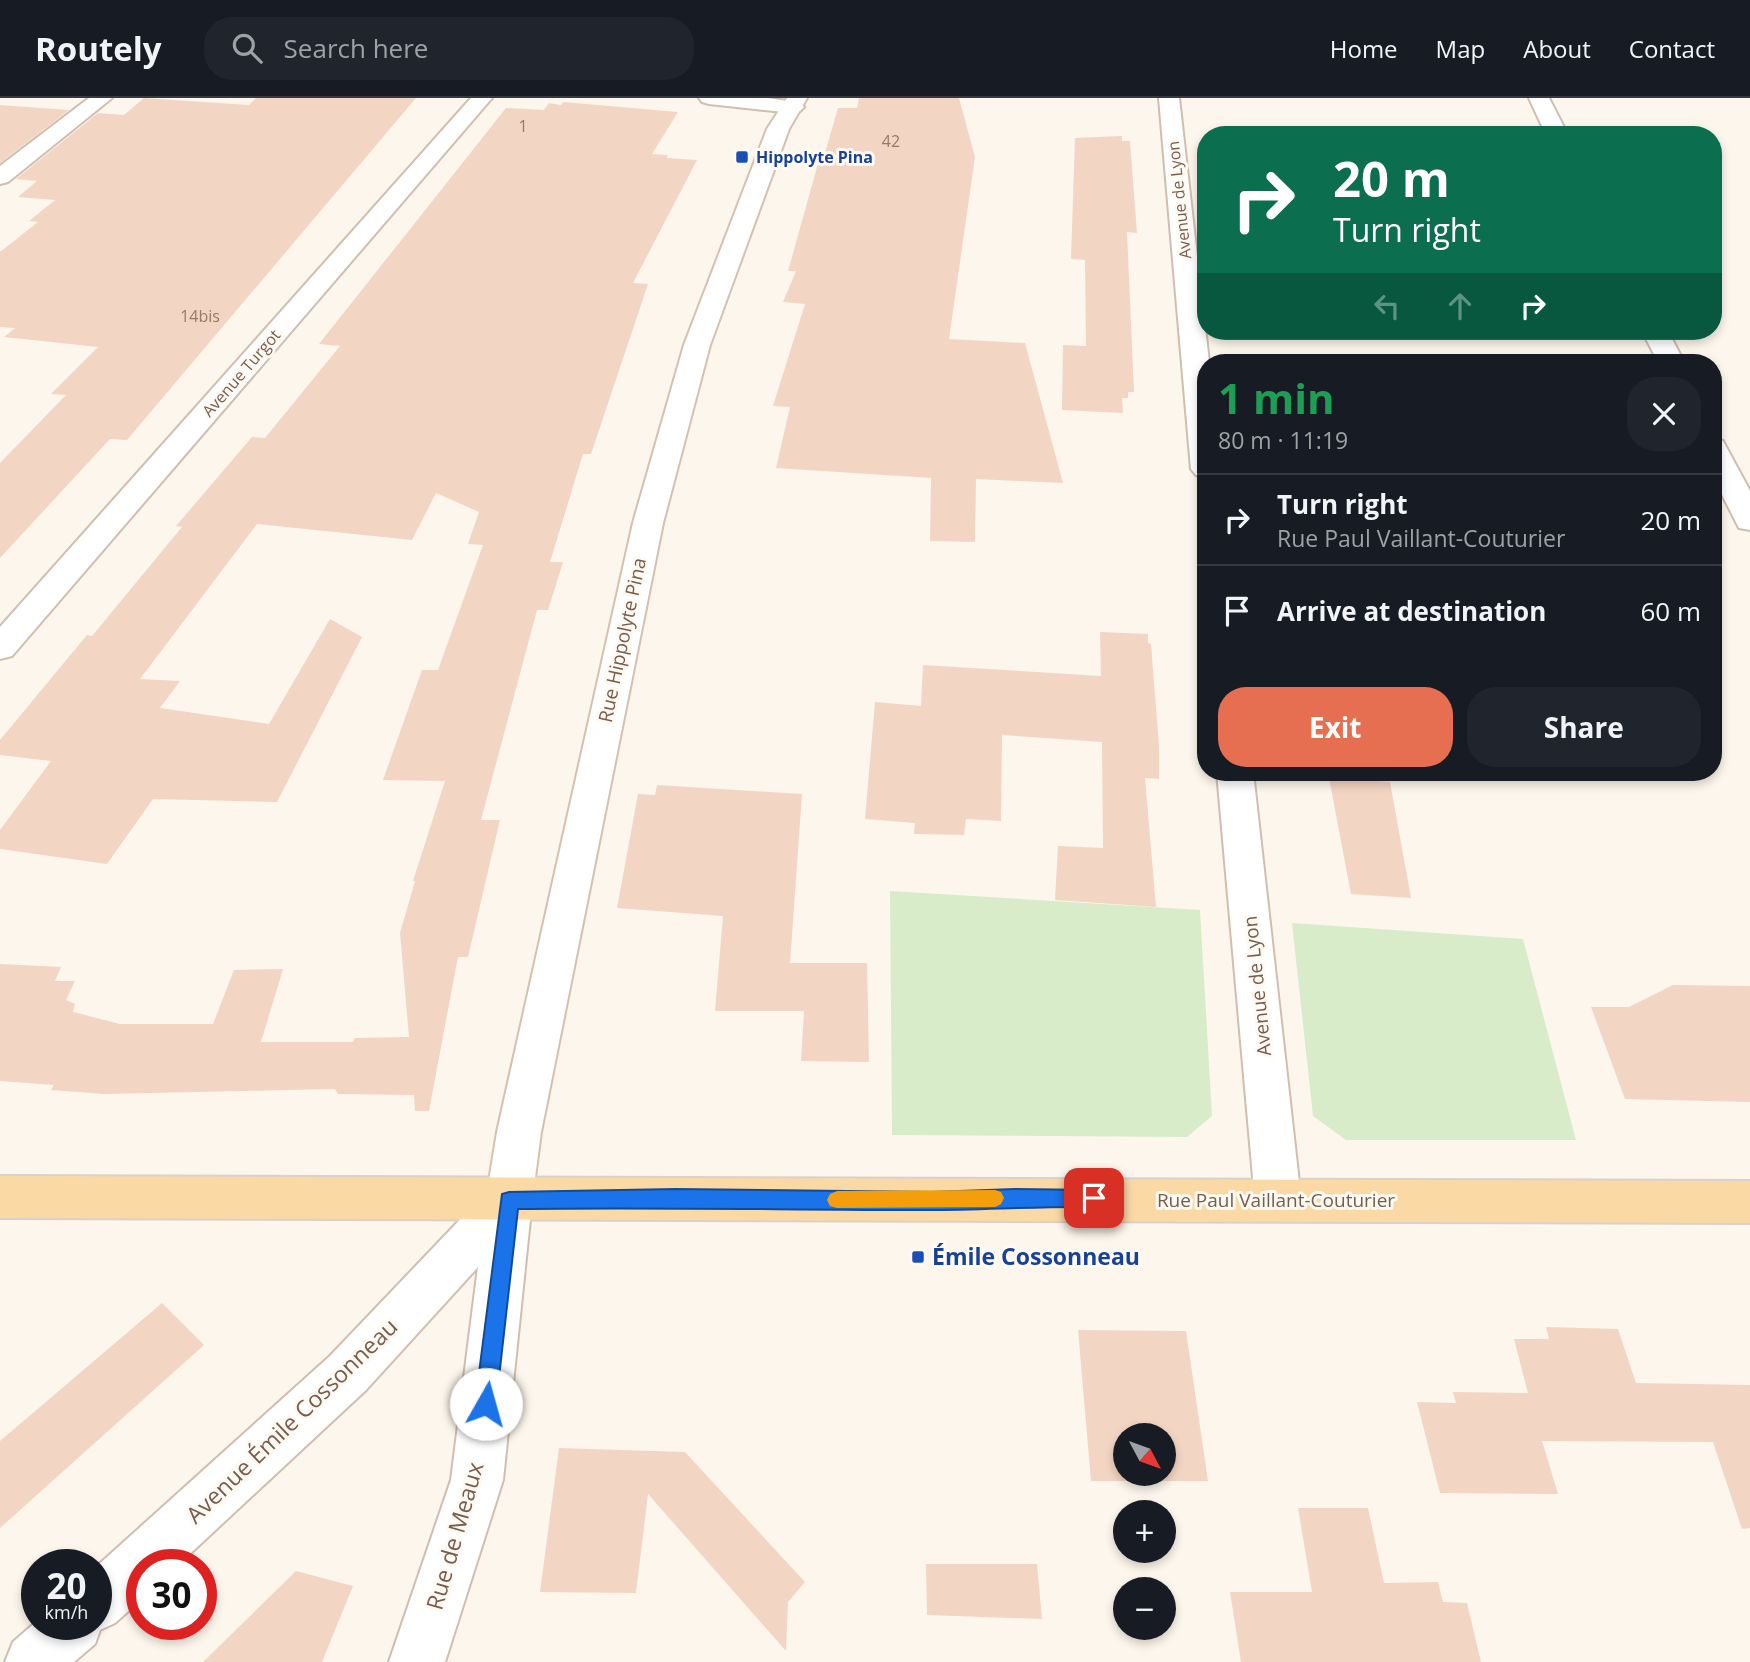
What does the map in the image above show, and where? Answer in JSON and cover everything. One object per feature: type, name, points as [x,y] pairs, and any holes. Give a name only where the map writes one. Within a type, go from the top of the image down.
[{"type":"main road","name":"Rue Paul Vaillant-Couturier","points":[[0,1197],[1750,1202]]},
{"type":"street","points":[[0,177],[102,98]]},
{"type":"street","name":"Avenue Turgot","points":[[0,648],[482,98]]},
{"type":"street","points":[[709,98],[795,102]]},
{"type":"street","name":"Avenue de Lyon","points":[[1169,98],[1197,379]]},
{"type":"street","points":[[1539,98],[1553,126]]},
{"type":"street","name":"Rue Hippolyte Pina","points":[[509,1200],[519,1132],[648,523],[697,345],[778,129],[795,102]]},
{"type":"street","points":[[1722,465],[1750,521]]},
{"type":"street","name":"Avenue de Lyon","points":[[1237,781],[1278,1200]]},
{"type":"street","name":"Avenue Émile Cossonneau","points":[[112,1589],[348,1373],[509,1200]]},
{"type":"street","name":"Rue de Meaux","points":[[417,1662],[477,1480],[509,1200]]},
{"type":"street","points":[[33,1662],[57,1640]]},
{"type":"green space","points":[[890,891],[1200,910],[1212,1116],[1187,1137],[892,1135]]},
{"type":"green space","points":[[1292,923],[1523,939],[1576,1140],[1346,1140],[1313,1116]]},
{"type":"building","points":[[144,98],[249,105],[256,98],[416,98],[127,440],[110,439],[0,558],[0,463],[66,395],[51,394],[98,347],[4,337],[15,328],[0,327],[0,252],[38,222],[29,221],[55,200],[18,197],[37,181],[16,179],[98,113],[124,115]]},
{"type":"building","points":[[859,98],[959,98],[975,157],[949,339],[1025,343],[1063,483],[976,479],[975,542],[930,541],[931,478],[776,468],[790,407],[773,406],[805,304],[783,302],[796,271],[788,271],[821,153],[825,153],[838,108],[857,108]]},
{"type":"building","points":[[563,102],[678,112],[652,154],[668,155],[666,158],[697,160],[633,283],[648,284],[591,454],[583,454],[550,562],[563,562],[548,610],[537,610],[481,820],[500,820],[468,957],[458,957],[429,1111],[415,1111],[414,1095],[338,1094],[335,1089],[104,1094],[51,1090],[54,1085],[0,1081],[0,964],[61,967],[55,981],[75,981],[66,1000],[75,1004],[73,1012],[120,1024],[213,1024],[234,970],[283,969],[261,1042],[353,1042],[355,1038],[409,1037],[400,933],[413,881],[445,781],[383,780],[422,670],[438,670],[483,545],[468,544],[479,512],[436,493],[412,540],[257,524],[140,679],[180,681],[160,708],[269,724],[330,619],[362,637],[277,802],[153,799],[107,864],[0,849],[0,830],[51,761],[0,755],[0,740],[87,635],[92,636],[182,527],[176,526],[252,437],[265,438],[340,346],[319,344],[506,108],[544,110],[549,103],[561,105]]},
{"type":"building","points":[[0,105],[69,110],[0,163]]},
{"type":"building","points":[[1122,136],[1122,141],[1130,141],[1137,233],[1127,232],[1134,392],[1128,392],[1128,398],[1122,398],[1123,413],[1062,410],[1063,345],[1086,346],[1085,260],[1071,259],[1075,138]]},
{"type":"building","points":[[1100,632],[1148,634],[1148,643],[1151,644],[1159,779],[1145,778],[1156,907],[1055,900],[1058,846],[1103,848],[1102,742],[1002,735],[1001,821],[966,819],[964,835],[914,834],[915,823],[865,819],[875,702],[921,706],[923,665],[1101,676]]},
{"type":"building","points":[[1330,781],[1390,782],[1411,898],[1351,894]]},
{"type":"building","points":[[657,785],[802,794],[790,963],[867,963],[869,1062],[801,1061],[804,1011],[715,1011],[723,916],[617,908],[638,794],[655,795]]},
{"type":"building","points":[[1673,985],[1750,986],[1750,1102],[1625,1099],[1591,1007],[1629,1007]]},
{"type":"building","points":[[162,1303],[204,1345],[0,1528],[0,1441]]},
{"type":"building","points":[[1546,1327],[1618,1329],[1636,1383],[1750,1385],[1750,1528],[1742,1529],[1713,1442],[1542,1441],[1558,1494],[1440,1493],[1417,1402],[1456,1403],[1453,1392],[1528,1393],[1514,1339],[1549,1339]]},
{"type":"building","points":[[1078,1330],[1186,1331],[1208,1481],[1176,1481],[1176,1423],[1113,1423],[1113,1481],[1091,1481]]},
{"type":"building","points":[[559,1448],[685,1452],[805,1582],[788,1602],[786,1651],[648,1494],[636,1593],[540,1592]]},
{"type":"building","points":[[1298,1508],[1368,1508],[1384,1583],[1438,1582],[1443,1602],[1467,1603],[1481,1662],[1241,1662],[1230,1592],[1312,1592]]},
{"type":"building","points":[[926,1564],[1037,1564],[1042,1619],[927,1615]]},
{"type":"building","points":[[296,1571],[353,1586],[322,1662],[203,1662]]},
{"type":"slow traffic","points":[[837,1200],[932,1201],[995,1198]]},
{"type":"place","name":"Hippolyte Pina","points":[[742,157]]},
{"type":"place","name":"Émile Cossonneau","points":[[918,1257]]},
{"type":"route","points":[[486,1404],[509,1200],[676,1198],[932,1201],[1094,1198]]}]
